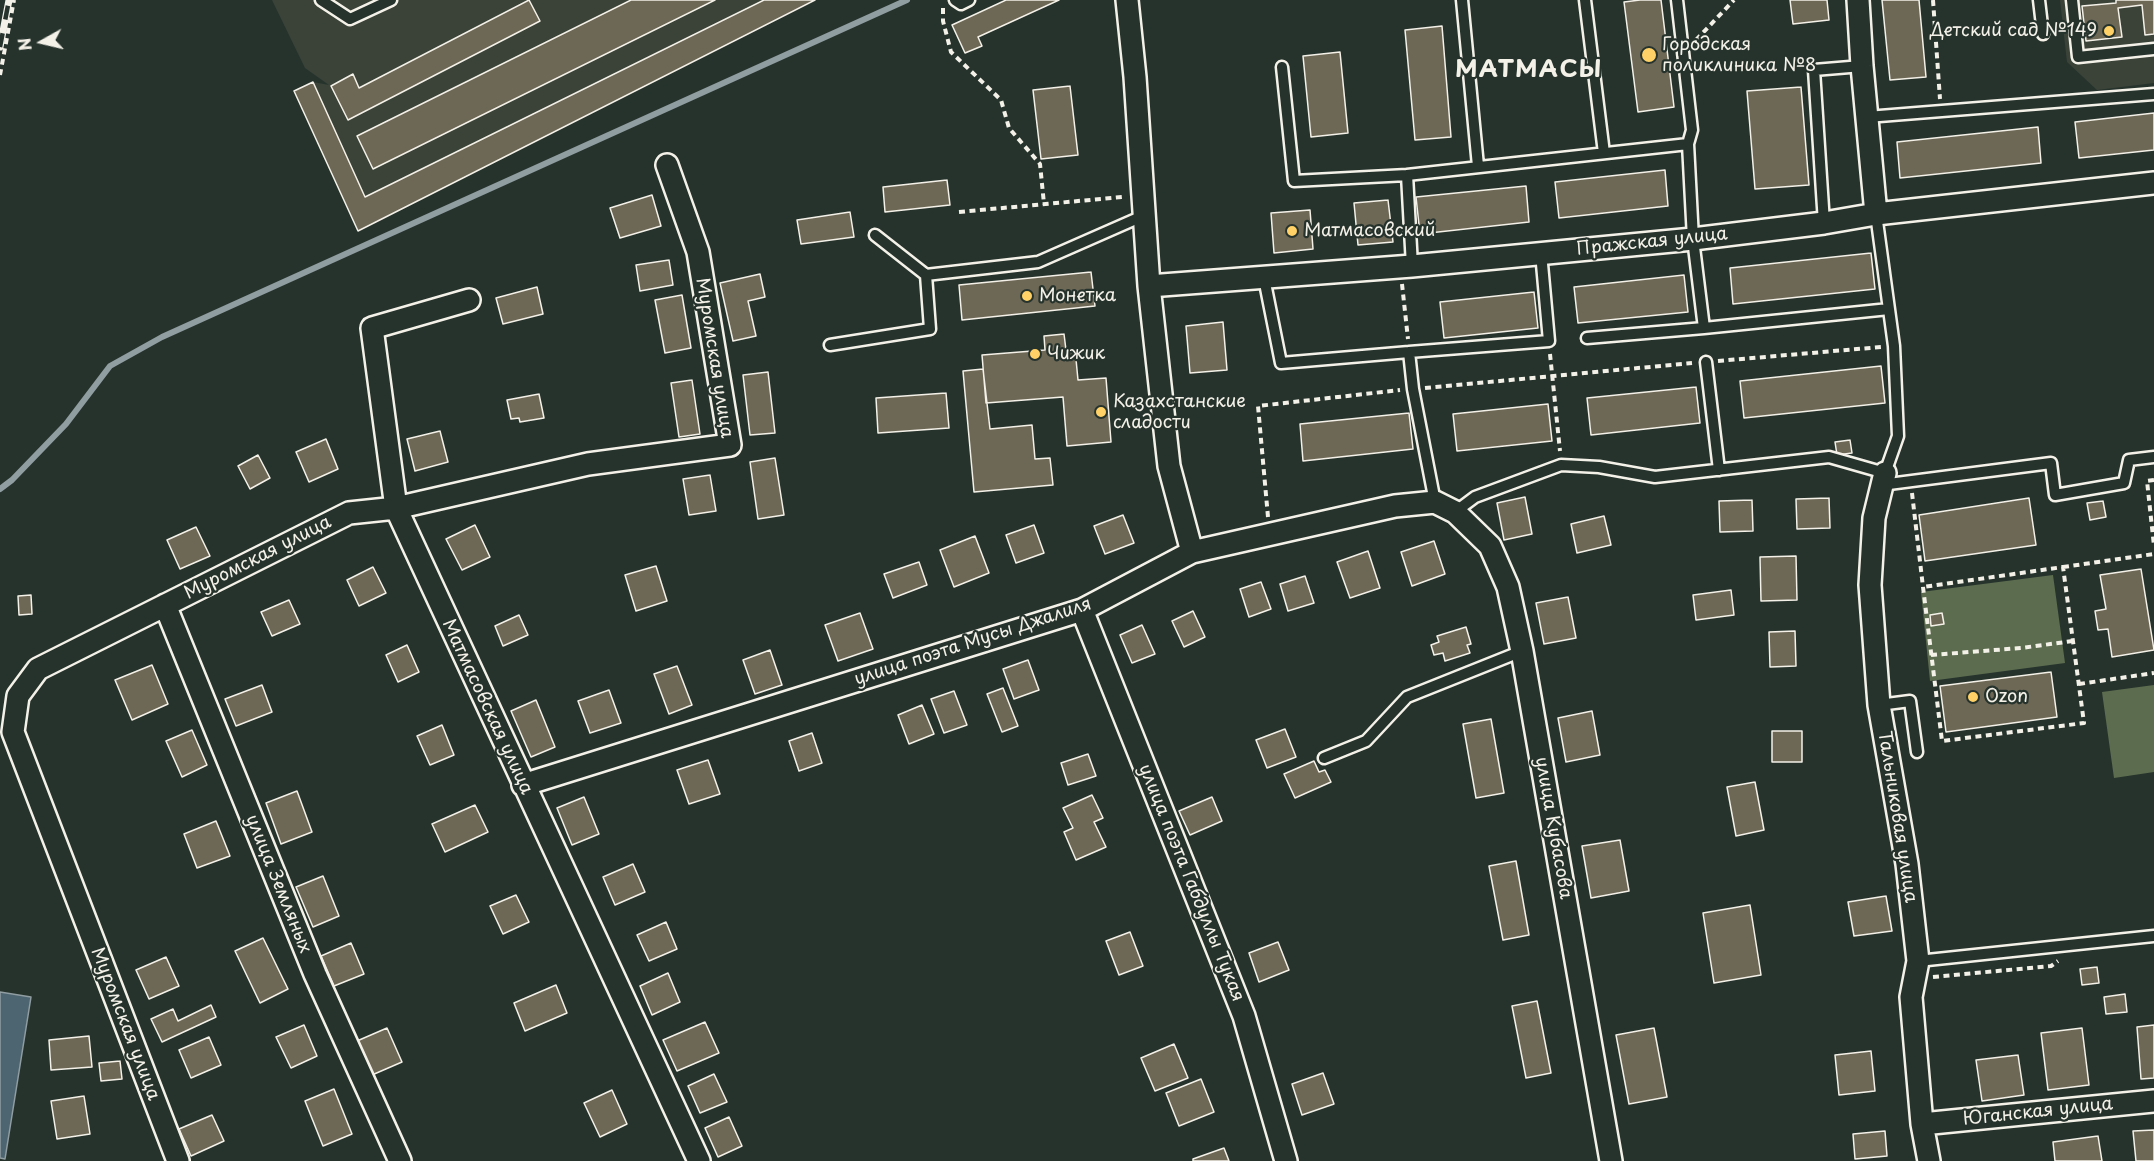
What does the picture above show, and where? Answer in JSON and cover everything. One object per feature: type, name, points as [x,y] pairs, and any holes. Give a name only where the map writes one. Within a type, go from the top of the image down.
[{"type":"street","points":[[1127,0],[1149,286],[1169,466],[1192,552]]},
{"type":"street","points":[[1858,0],[1876,214]]},
{"type":"street","name":"Муромская улица","points":[[178,1161],[13,732],[18,696],[38,669],[349,513],[396,508],[588,464],[730,445],[698,252],[667,165]]},
{"type":"street","name":"Пражская улица","points":[[1149,286],[1406,266],[1693,239],[1824,223],[1876,214],[2154,183]]},
{"type":"street","name":"Матмасовская улица","points":[[469,300],[372,328],[396,508],[699,1161]]},
{"type":"street","name":"Тальниковая улица","points":[[1883,479],[1874,518],[1870,585],[1879,705],[1907,864],[1918,961],[1911,997],[1922,1124],[1929,1161]]},
{"type":"street","points":[[1435,502],[1455,512]]},
{"type":"street","name":"улица поэта Мусы Джалиля","points":[[523,785],[1082,610],[1192,552],[1395,506],[1435,502]]},
{"type":"street","name":"улица Кубасова","points":[[1455,512],[1490,546],[1508,587],[1522,651],[1611,1161]]},
{"type":"street","name":"улица Земляных","points":[[165,604],[315,974],[399,1161]]},
{"type":"street","name":"улица поэта Габдуллы Тукая","points":[[1082,610],[1244,1016],[1286,1161]]},
{"type":"street","name":"Юганская улица","points":[[1922,1124],[2154,1101]]},
{"type":"lane","points":[[321,0],[350,19],[391,0]]},
{"type":"lane","points":[[955,0],[961,4],[969,0]]},
{"type":"lane","points":[[1462,0],[1478,166]]},
{"type":"lane","points":[[1585,0],[1604,153]]},
{"type":"lane","points":[[1677,0],[1692,130],[1688,144],[1693,239],[1704,328]]},
{"type":"lane","points":[[2039,0],[2043,34]]},
{"type":"lane","points":[[2072,0],[2078,57],[2154,50]]},
{"type":"lane","points":[[1824,223],[1814,70],[1862,66]]},
{"type":"lane","points":[[1282,67],[1294,181],[1407,174],[1688,144]]},
{"type":"lane","points":[[1867,117],[2154,94]]},
{"type":"lane","points":[[1406,266],[1407,174]]},
{"type":"lane","points":[[874,236],[926,275],[1038,261],[1145,214]]},
{"type":"lane","points":[[1876,214],[1894,346],[1898,436],[1883,479]]},
{"type":"lane","points":[[1264,278],[1281,363],[1549,341],[1541,254]]},
{"type":"lane","points":[[830,345],[930,329],[926,275]]},
{"type":"lane","points":[[1587,338],[1889,309]]},
{"type":"lane","points":[[1409,352],[1413,389],[1435,502]]},
{"type":"lane","points":[[1706,362],[1719,470]]},
{"type":"lane","points":[[1455,512],[1475,497],[1561,465],[1599,467],[1655,477],[1829,457],[1883,479],[1910,481],[2051,463],[2055,495],[2124,483],[2129,460],[2154,457]]},
{"type":"lane","points":[[1324,758],[1366,741],[1407,697],[1522,651]]},
{"type":"lane","points":[[1879,705],[1910,701],[1917,752]]},
{"type":"lane","points":[[1918,961],[2154,936]]},
{"type":"path","points":[[0,75],[14,0]]},
{"type":"path","points":[[944,0],[943,21],[951,52],[1001,100],[1009,128],[1040,164],[1044,204]]},
{"type":"path","points":[[1683,54],[1734,0]]},
{"type":"path","points":[[1933,0],[1941,112]]},
{"type":"path","points":[[959,212],[1122,197]]},
{"type":"path","points":[[1406,266],[1409,352]]},
{"type":"path","points":[[1549,341],[1561,465]]},
{"type":"path","points":[[1270,535],[1258,405],[1894,346]]},
{"type":"path","points":[[2154,480],[2147,481],[2154,546]]},
{"type":"path","points":[[1910,481],[1942,741],[2084,723],[2063,567]]},
{"type":"path","points":[[1923,587],[2154,554]]},
{"type":"path","points":[[1931,655],[2021,648],[2073,641]]},
{"type":"path","points":[[2079,684],[2154,673]]},
{"type":"shaded area","points":[[272,0],[815,0],[358,231],[294,91],[313,82],[329,85],[305,68]]},
{"type":"shaded area","name":"Детский сад №149","points":[[2060,0],[2154,0],[2154,83],[2097,90],[2067,62]]},
{"type":"green space","points":[[2053,575],[2065,663],[1930,681],[1921,592]]},
{"type":"green space","points":[[2154,685],[2154,772],[2114,778],[2102,692]]},
{"type":"water","points":[[0,992],[31,997],[5,1159],[0,1158]]},
{"type":"building","points":[[529,0],[540,21],[348,120],[331,86],[353,74],[359,88]]},
{"type":"building","points":[[631,0],[715,0],[373,169],[357,136]]},
{"type":"building","points":[[764,0],[815,0],[358,231],[294,91],[313,82],[365,197]]},
{"type":"building","points":[[1006,0],[1059,0],[978,37],[982,46],[965,53],[952,25]]},
{"type":"building","name":"Городская поликлиника №8","points":[[1661,0],[1674,107],[1638,112],[1624,2]]},
{"type":"building","points":[[1790,0],[1827,0],[1829,20],[1793,24]]},
{"type":"building","points":[[1882,0],[1919,0],[1926,77],[1890,80]]},
{"type":"building","points":[[2116,0],[2154,0],[2154,34],[2145,35],[2142,5],[2118,8],[2122,37],[2086,41],[2082,6],[2116,3]]},
{"type":"building","points":[[1442,26],[1451,137],[1415,140],[1405,30]]},
{"type":"building","points":[[1340,52],[1348,133],[1311,137],[1303,56]]},
{"type":"building","points":[[1070,86],[1078,155],[1041,159],[1033,90]]},
{"type":"building","points":[[1801,87],[1809,185],[1755,189],[1747,91]]},
{"type":"building","points":[[2154,113],[2154,150],[2079,158],[2075,122]]},
{"type":"building","points":[[2038,127],[2041,163],[1900,178],[1897,142]]},
{"type":"building","points":[[1665,170],[1668,206],[1559,218],[1555,182]]},
{"type":"building","points":[[947,180],[950,205],[885,212],[883,187]]},
{"type":"building","points":[[1526,186],[1529,222],[1420,234],[1416,197]]},
{"type":"building","points":[[652,195],[661,226],[620,238],[610,208]]},
{"type":"building","points":[[1388,200],[1393,242],[1358,245],[1354,203]]},
{"type":"building","name":"Матмасовский","points":[[1310,210],[1313,249],[1274,253],[1271,213]]},
{"type":"building","points":[[850,212],[854,237],[801,244],[797,220]]},
{"type":"building","points":[[1871,253],[1875,289],[1733,304],[1730,268]]},
{"type":"building","points":[[669,260],[673,285],[640,291],[636,265]]},
{"type":"building","name":"Монетка","points":[[1091,272],[1095,306],[962,320],[959,285]]},
{"type":"building","points":[[760,274],[765,297],[748,301],[756,336],[733,341],[720,283]]},
{"type":"building","points":[[1684,275],[1688,312],[1578,323],[1574,287]]},
{"type":"building","points":[[537,287],[543,314],[503,324],[496,298]]},
{"type":"building","points":[[1534,292],[1538,328],[1444,338],[1440,302]]},
{"type":"building","points":[[682,295],[691,348],[665,353],[655,300]]},
{"type":"building","points":[[1223,322],[1227,370],[1190,373],[1186,326]]},
{"type":"building","points":[[1064,334],[1066,350],[1075,349],[1078,380],[1106,378],[1111,442],[1067,446],[1063,397],[986,403],[982,355],[1045,350],[1044,336]]},
{"type":"building","points":[[1881,366],[1885,403],[1744,418],[1740,381]]},
{"type":"building","points":[[983,369],[990,429],[1032,425],[1035,459],[1050,458],[1053,485],[974,492],[963,371]]},
{"type":"building","points":[[768,372],[775,433],[750,435],[743,375]]},
{"type":"building","points":[[692,380],[700,434],[679,437],[671,383]]},
{"type":"building","points":[[1696,387],[1700,423],[1591,435],[1587,398]]},
{"type":"building","points":[[946,393],[949,428],[878,433],[876,398]]},
{"type":"building","points":[[539,394],[544,418],[520,422],[519,418],[511,419],[507,400]]},
{"type":"building","points":[[1548,404],[1552,441],[1457,451],[1453,414]]},
{"type":"building","points":[[1409,413],[1413,449],[1303,461],[1300,424]]},
{"type":"building","points":[[440,431],[448,462],[415,471],[407,439]]},
{"type":"building","points":[[326,439],[338,469],[309,482],[296,452]]},
{"type":"building","points":[[1850,440],[1852,453],[1837,455],[1835,442]]},
{"type":"building","points":[[258,455],[270,478],[250,489],[238,466]]},
{"type":"building","points":[[775,458],[784,515],[758,519],[750,462]]},
{"type":"building","points":[[710,475],[716,511],[689,515],[683,479]]},
{"type":"building","points":[[1525,497],[1532,534],[1504,540],[1497,503]]},
{"type":"building","points":[[1829,498],[1830,528],[1797,529],[1796,499]]},
{"type":"building","points":[[2029,498],[2036,545],[1925,561],[1919,515]]},
{"type":"building","points":[[1752,500],[1753,531],[1720,532],[1719,501]]},
{"type":"building","points":[[2103,501],[2106,517],[2090,520],[2087,503]]},
{"type":"building","points":[[1123,515],[1134,543],[1105,554],[1094,526]]},
{"type":"building","points":[[1604,516],[1611,545],[1577,553],[1571,524]]},
{"type":"building","points":[[475,525],[490,557],[462,570],[446,539]]},
{"type":"building","points":[[1034,525],[1044,553],[1016,563],[1006,535]]},
{"type":"building","points":[[196,527],[210,556],[180,569],[167,540]]},
{"type":"building","points":[[975,536],[989,573],[954,587],[940,550]]},
{"type":"building","points":[[1434,541],[1445,574],[1412,586],[1401,552]]},
{"type":"building","points":[[1368,551],[1380,588],[1350,598],[1337,562]]},
{"type":"building","points":[[1796,556],[1797,600],[1761,601],[1760,557]]},
{"type":"building","points":[[919,562],[927,585],[893,598],[884,574]]},
{"type":"building","points":[[656,566],[667,601],[636,611],[625,575]]},
{"type":"building","points":[[373,567],[386,593],[359,606],[347,580]]},
{"type":"building","points":[[2141,569],[2154,650],[2112,657],[2108,629],[2098,630],[2095,611],[2106,609],[2100,575]]},
{"type":"building","points":[[1305,576],[1314,603],[1288,611],[1280,584]]},
{"type":"building","points":[[1261,582],[1271,609],[1249,617],[1240,589]]},
{"type":"building","points":[[1731,590],[1734,615],[1696,620],[1693,595]]},
{"type":"building","points":[[31,595],[32,614],[19,615],[18,596]]},
{"type":"building","points":[[1568,597],[1576,638],[1544,644],[1536,603]]},
{"type":"building","points":[[289,600],[300,624],[272,636],[261,612]]},
{"type":"building","points":[[1193,611],[1205,637],[1184,647],[1172,621]]},
{"type":"building","points":[[860,613],[873,649],[838,661],[825,625]]},
{"type":"building","points":[[1942,613],[1944,624],[1931,626],[1930,615]]},
{"type":"building","points":[[519,615],[528,635],[503,646],[495,626]]},
{"type":"building","points":[[1142,625],[1155,654],[1132,663],[1120,635]]},
{"type":"building","points":[[1466,627],[1471,644],[1467,645],[1470,653],[1445,661],[1443,653],[1434,655],[1431,645],[1439,642],[1437,636]]},
{"type":"building","points":[[1795,631],[1796,666],[1770,667],[1769,632]]},
{"type":"building","points":[[407,645],[419,672],[398,682],[386,655]]},
{"type":"building","points":[[770,650],[782,685],[755,694],[743,660]]},
{"type":"building","points":[[1028,660],[1039,690],[1014,699],[1003,669]]},
{"type":"building","points":[[152,665],[168,704],[132,720],[115,680]]},
{"type":"building","points":[[677,666],[692,705],[669,714],[654,674]]},
{"type":"building","points":[[2051,672],[2057,717],[1946,732],[1940,686]]},
{"type":"building","points":[[262,685],[272,712],[236,726],[225,699]]},
{"type":"building","points":[[1003,688],[1018,726],[1002,732],[987,694]]},
{"type":"building","points":[[609,690],[621,723],[590,733],[578,701]]},
{"type":"building","points":[[954,691],[967,725],[944,733],[931,699]]},
{"type":"building","points":[[536,700],[555,747],[531,757],[511,711]]},
{"type":"building","points":[[922,705],[934,734],[909,744],[898,715]]},
{"type":"building","points":[[1592,711],[1600,755],[1566,762],[1558,718]]},
{"type":"building","points":[[1491,719],[1504,793],[1476,798],[1463,724]]},
{"type":"building","points":[[442,725],[454,755],[430,765],[417,736]]},
{"type":"building","points":[[1285,729],[1296,757],[1267,768],[1256,740]]},
{"type":"building","points":[[192,730],[207,765],[182,777],[166,741]]},
{"type":"building","points":[[1772,731],[1802,731],[1802,762],[1772,762]]},
{"type":"building","points":[[812,733],[822,763],[799,771],[789,741]]},
{"type":"building","points":[[1088,754],[1096,776],[1068,785],[1061,763]]},
{"type":"building","points":[[708,760],[720,794],[689,804],[677,770]]},
{"type":"building","points":[[1314,761],[1319,772],[1325,770],[1331,782],[1295,798],[1284,774]]},
{"type":"building","points":[[1755,782],[1764,830],[1736,836],[1727,787]]},
{"type":"building","points":[[297,791],[312,832],[281,844],[266,803]]},
{"type":"building","points":[[1092,795],[1103,818],[1094,822],[1106,847],[1076,860],[1064,832],[1073,828],[1063,808]]},
{"type":"building","points":[[584,797],[599,834],[572,845],[557,808]]},
{"type":"building","points":[[1212,797],[1222,821],[1190,835],[1179,811]]},
{"type":"building","points":[[475,805],[488,832],[445,852],[432,824]]},
{"type":"building","points":[[216,821],[230,856],[197,868],[184,834]]},
{"type":"building","points":[[1620,840],[1629,891],[1591,898],[1582,846]]},
{"type":"building","points":[[1516,861],[1529,935],[1503,940],[1489,866]]},
{"type":"building","points":[[633,864],[645,892],[615,905],[603,877]]},
{"type":"building","points":[[323,876],[339,916],[313,927],[296,887]]},
{"type":"building","points":[[516,895],[529,922],[503,934],[490,906]]},
{"type":"building","points":[[1886,896],[1892,931],[1854,936],[1848,902]]},
{"type":"building","points":[[1750,905],[1761,975],[1714,983],[1703,913]]},
{"type":"building","points":[[666,922],[677,949],[649,961],[637,935]]},
{"type":"building","points":[[1130,932],[1143,966],[1119,975],[1106,941]]},
{"type":"building","points":[[263,938],[288,989],[260,1003],[235,951]]},
{"type":"building","points":[[1278,942],[1289,970],[1259,982],[1249,953]]},
{"type":"building","points":[[351,943],[364,974],[334,986],[321,956]]},
{"type":"building","points":[[166,957],[179,986],[149,999],[136,970]]},
{"type":"building","points":[[2097,967],[2099,983],[2082,985],[2080,969]]},
{"type":"building","points":[[668,973],[680,1002],[652,1015],[640,986]]},
{"type":"building","points":[[556,985],[567,1013],[525,1031],[514,1003]]},
{"type":"building","points":[[2125,994],[2127,1012],[2106,1014],[2104,997]]},
{"type":"building","points":[[1537,1001],[1551,1073],[1526,1078],[1512,1006]]},
{"type":"building","points":[[211,1005],[216,1017],[162,1042],[151,1019],[173,1009],[178,1021]]},
{"type":"building","points":[[705,1022],[719,1053],[677,1071],[663,1040]]},
{"type":"building","points":[[304,1025],[317,1056],[291,1068],[276,1037]]},
{"type":"building","points":[[2154,1025],[2154,1078],[2141,1079],[2137,1027]]},
{"type":"building","points":[[387,1028],[402,1062],[372,1075],[357,1041]]},
{"type":"building","points":[[1654,1028],[1667,1097],[1629,1104],[1616,1035]]},
{"type":"building","points":[[2082,1028],[2089,1085],[2048,1090],[2041,1033]]},
{"type":"building","points":[[89,1036],[92,1067],[51,1070],[49,1040]]},
{"type":"building","points":[[209,1037],[221,1065],[191,1078],[179,1050]]},
{"type":"building","points":[[1174,1044],[1188,1078],[1155,1091],[1141,1058]]},
{"type":"building","points":[[1871,1051],[1875,1091],[1839,1095],[1835,1055]]},
{"type":"building","points":[[2018,1055],[2024,1095],[1982,1101],[1976,1060]]},
{"type":"building","points":[[120,1061],[122,1079],[101,1081],[99,1063]]},
{"type":"building","points":[[1323,1073],[1334,1104],[1302,1115],[1292,1084]]},
{"type":"building","points":[[714,1074],[727,1102],[700,1113],[688,1086]]},
{"type":"building","points":[[1201,1079],[1214,1112],[1179,1126],[1166,1093]]},
{"type":"building","points":[[334,1089],[352,1134],[323,1146],[305,1101]]},
{"type":"building","points":[[612,1090],[627,1124],[600,1137],[584,1103]]},
{"type":"building","points":[[84,1096],[90,1134],[57,1139],[51,1101]]},
{"type":"building","points":[[212,1115],[224,1141],[191,1156],[179,1129]]},
{"type":"building","points":[[729,1117],[742,1146],[718,1157],[705,1128]]},
{"type":"building","points":[[2154,1130],[2154,1161],[2136,1161],[2133,1131]]},
{"type":"building","points":[[1885,1131],[1887,1156],[1855,1159],[1853,1134]]},
{"type":"building","points":[[2098,1136],[2102,1161],[2055,1161],[2053,1142]]},
{"type":"building","points":[[1224,1148],[1229,1161],[1193,1161],[1193,1159]]},
{"type":"waterway","points":[[0,489],[12,480],[66,424],[110,366],[162,337],[907,0]]},
{"type":"railway","points":[[0,47],[9,0]]},
{"type":"place","name":"Детский сад №149","points":[[2109,31]]},
{"type":"place","name":"Городская поликлиника №8","points":[[1649,55]]},
{"type":"place","name":"Матмасовский","points":[[1292,231]]},
{"type":"place","name":"Монетка","points":[[1027,296]]},
{"type":"place","name":"Чижик","points":[[1035,354]]},
{"type":"place","name":"Казахстанские сладости","points":[[1101,412]]},
{"type":"place","name":"Ozon","points":[[1973,697]]},
{"type":"district","name":"МАТМАСЫ","points":[[1529,70]]}]
